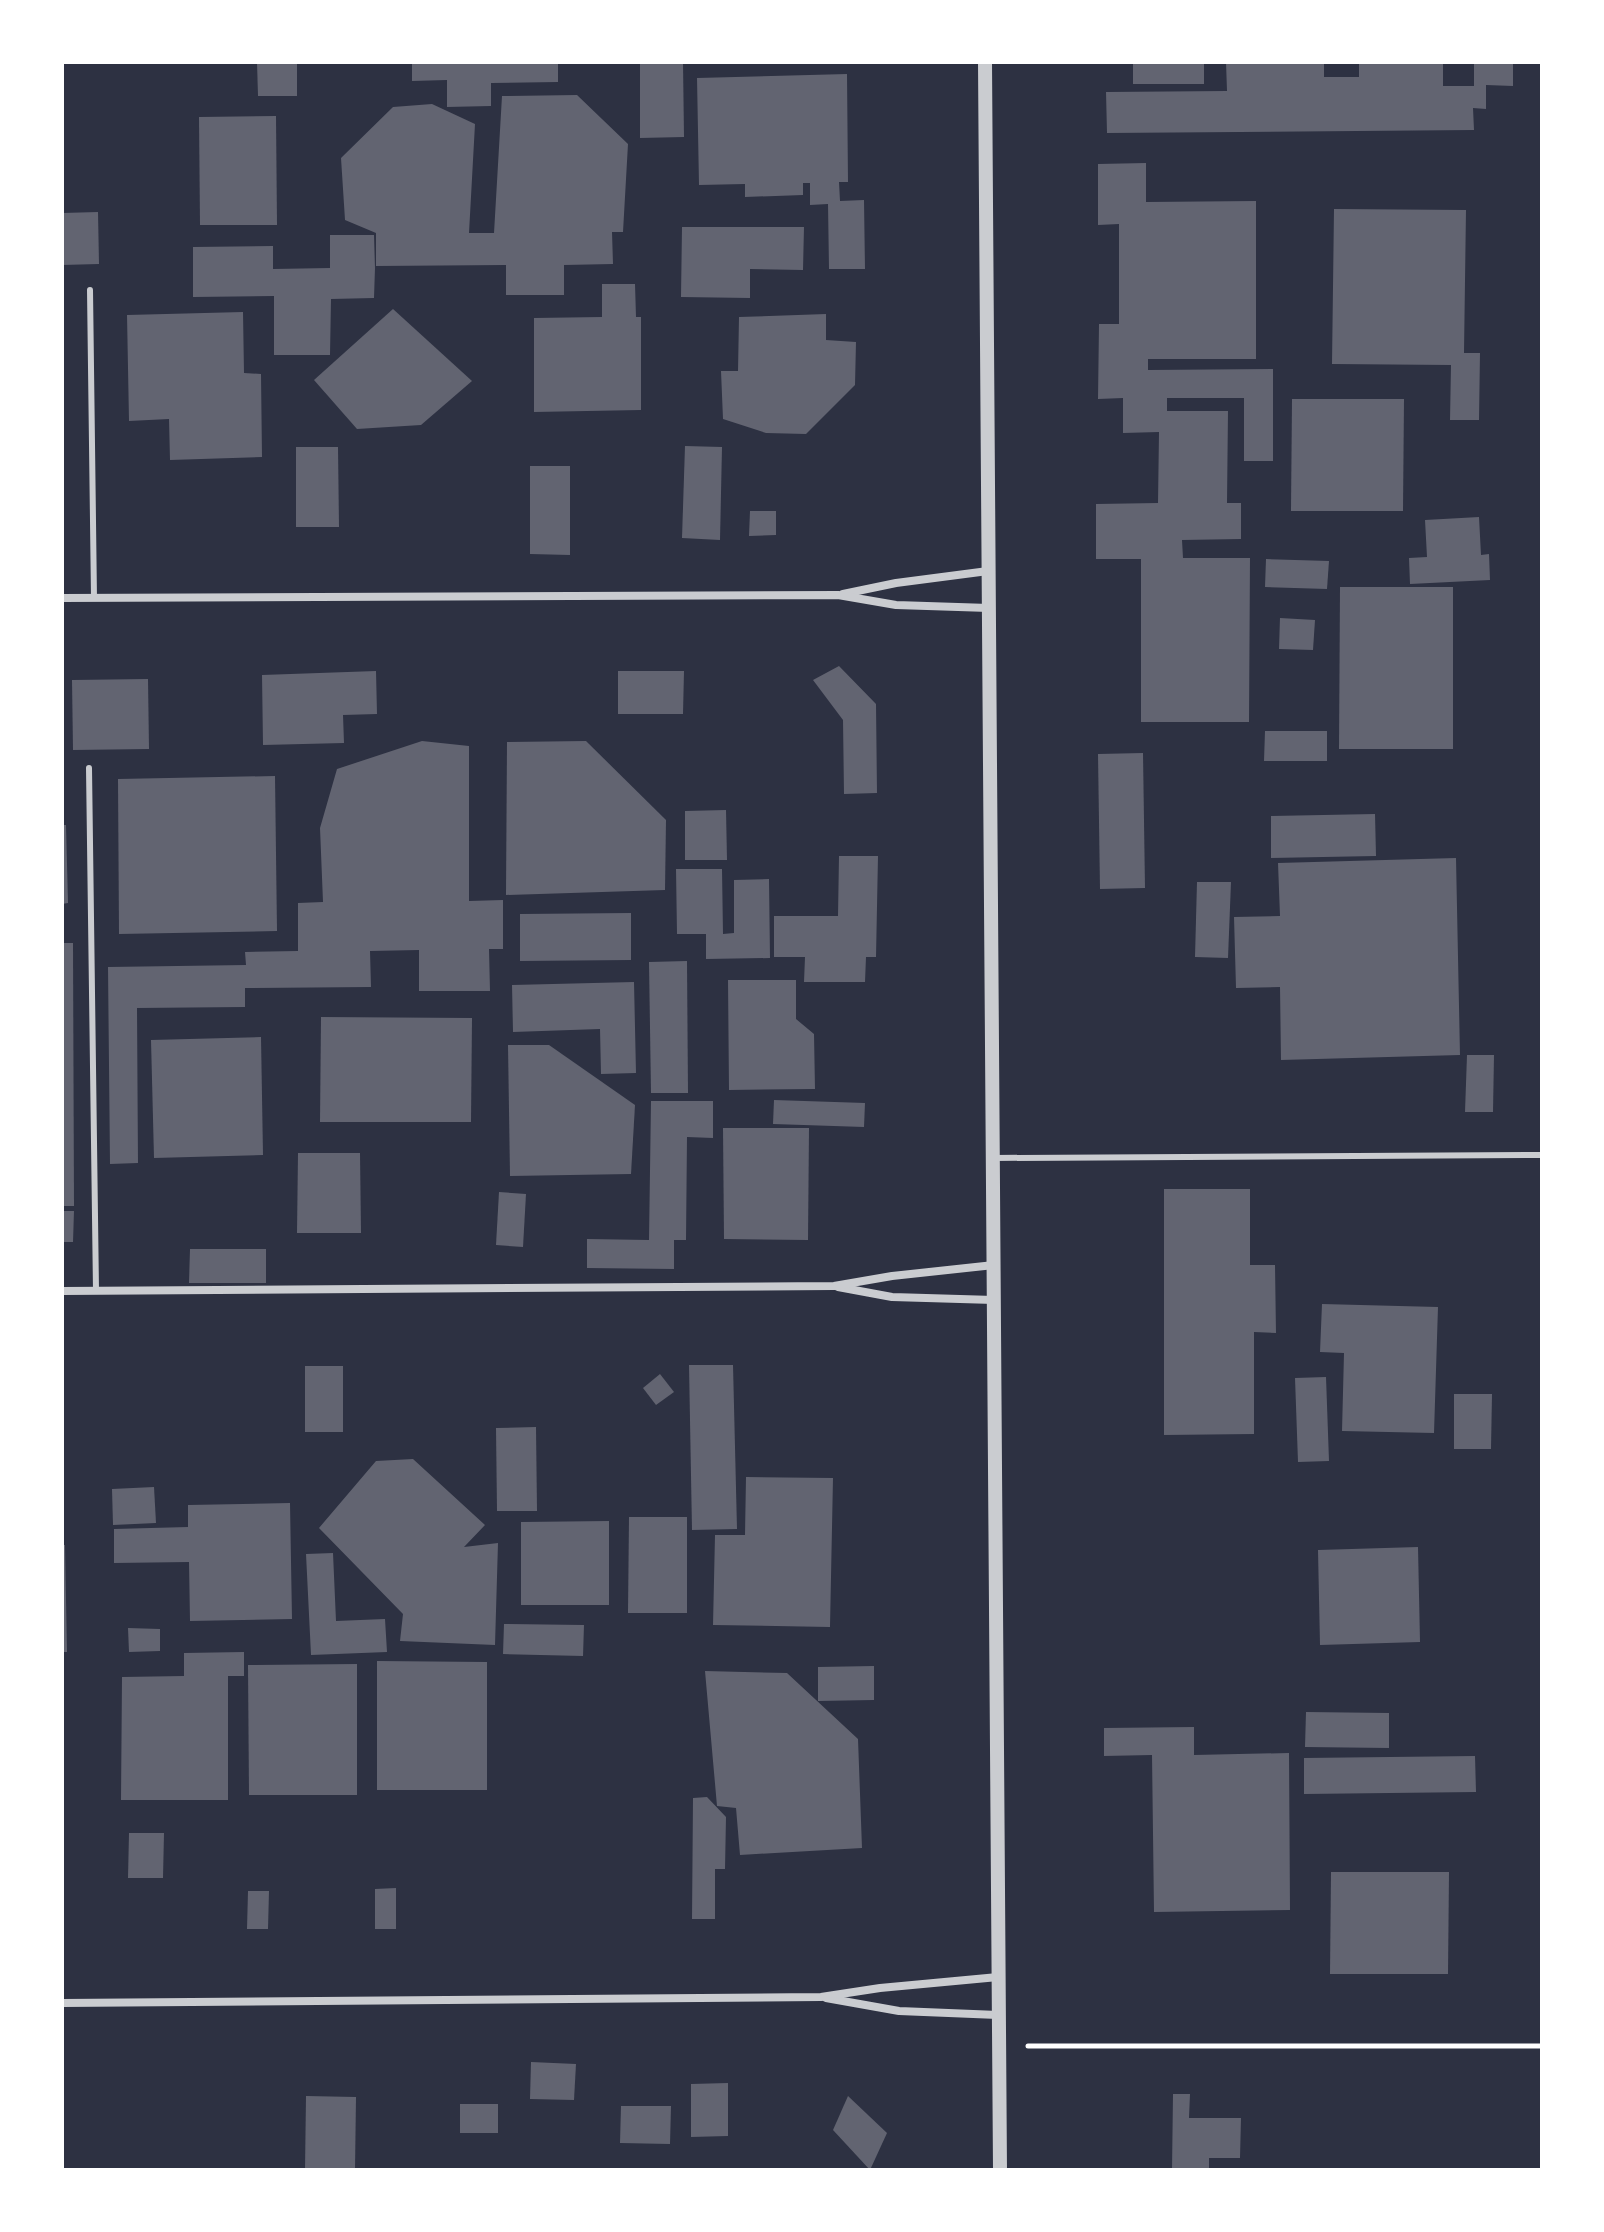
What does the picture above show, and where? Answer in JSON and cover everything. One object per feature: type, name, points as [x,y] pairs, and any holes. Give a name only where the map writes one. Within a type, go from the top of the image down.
[{"type":"street","points":[[985,62],[1000,2170]]},
{"type":"street","points":[[838,595],[876,586],[988,571]]},
{"type":"street","points":[[62,598],[838,595],[896,605],[989,608]]},
{"type":"street","points":[[62,1291],[834,1286],[994,1265]]},
{"type":"street","points":[[834,1286],[892,1297],[994,1300]]},
{"type":"street","points":[[62,2003],[821,1997],[998,1977]]},
{"type":"street","points":[[821,1997],[899,2011],[998,2015]]},
{"type":"lane","points":[[90,290],[94,598]]},
{"type":"lane","points":[[89,768],[96,1291]]},
{"type":"lane","points":[[994,1158],[1542,1155]]},
{"type":"path","points":[[999,2046],[1542,2046]]},
{"type":"building","points":[[257,62],[297,62],[297,96],[258,96]]},
{"type":"building","points":[[412,62],[558,62],[558,82],[491,83],[491,106],[447,107],[447,80],[412,81]]},
{"type":"building","points":[[640,62],[683,62],[684,137],[640,138]]},
{"type":"building","points":[[1133,62],[1204,62],[1204,84],[1133,84]]},
{"type":"building","points":[[1226,62],[1324,63],[1324,77],[1359,77],[1359,62],[1443,62],[1443,86],[1474,86],[1474,62],[1513,62],[1513,86],[1486,85],[1486,109],[1473,108],[1474,130],[1107,133],[1106,92],[1227,91]]},
{"type":"building","points":[[847,74],[848,182],[839,182],[840,201],[864,200],[865,269],[829,269],[828,204],[810,205],[810,183],[803,183],[803,195],[745,197],[745,184],[699,185],[697,78]]},
{"type":"building","points":[[577,95],[628,144],[623,232],[612,232],[613,264],[564,265],[564,295],[506,295],[506,265],[376,266],[376,233],[345,220],[341,158],[393,107],[432,104],[475,124],[469,233],[494,233],[502,96]]},
{"type":"building","points":[[276,116],[277,225],[200,225],[199,117]]},
{"type":"building","points":[[1146,163],[1146,202],[1256,201],[1256,359],[1148,359],[1148,370],[1273,369],[1273,461],[1244,461],[1244,398],[1167,398],[1167,411],[1228,411],[1227,503],[1241,503],[1241,539],[1182,540],[1183,558],[1250,558],[1249,722],[1141,722],[1141,559],[1096,559],[1096,504],[1158,503],[1159,432],[1123,433],[1123,398],[1098,399],[1099,324],[1119,324],[1119,224],[1098,225],[1098,164]]},
{"type":"building","points":[[1334,209],[1466,210],[1464,353],[1480,353],[1479,420],[1450,420],[1451,365],[1332,364]]},
{"type":"building","points":[[98,212],[99,264],[62,265],[62,213]]},
{"type":"building","points":[[682,227],[804,227],[803,270],[750,269],[750,298],[681,297]]},
{"type":"building","points":[[330,235],[374,235],[375,268],[374,298],[331,299],[330,355],[274,355],[274,296],[193,297],[193,247],[273,246],[273,269],[330,268]]},
{"type":"building","points":[[602,284],[635,284],[636,317],[641,317],[641,410],[534,412],[534,318],[602,317]]},
{"type":"building","points":[[393,309],[472,381],[421,425],[357,429],[314,380]]},
{"type":"building","points":[[243,312],[244,373],[261,374],[262,457],[170,460],[169,419],[129,421],[127,315]]},
{"type":"building","points":[[826,314],[826,340],[856,342],[855,385],[806,434],[766,433],[723,419],[721,371],[738,371],[739,317]]},
{"type":"building","points":[[1292,399],[1404,399],[1403,511],[1291,511]]},
{"type":"building","points":[[685,446],[722,447],[720,540],[682,538]]},
{"type":"building","points":[[296,447],[338,447],[339,527],[296,527]]},
{"type":"building","points":[[530,466],[570,466],[570,555],[530,554]]},
{"type":"building","points":[[750,511],[776,511],[776,535],[749,536]]},
{"type":"building","points":[[1479,517],[1481,555],[1489,554],[1490,580],[1410,584],[1409,558],[1427,557],[1425,520]]},
{"type":"building","points":[[1266,559],[1329,561],[1327,589],[1265,587]]},
{"type":"building","points":[[1340,587],[1453,587],[1453,749],[1339,749]]},
{"type":"building","points":[[1280,618],[1315,620],[1313,650],[1279,649]]},
{"type":"building","points":[[839,666],[876,704],[877,793],[844,794],[843,720],[813,680]]},
{"type":"building","points":[[376,671],[377,714],[343,715],[344,743],[263,745],[262,675]]},
{"type":"building","points":[[618,671],[684,671],[683,714],[618,714]]},
{"type":"building","points":[[148,679],[149,749],[73,750],[72,680]]},
{"type":"building","points":[[1265,731],[1327,731],[1327,761],[1264,761]]},
{"type":"building","points":[[422,741],[469,746],[469,901],[503,900],[503,949],[489,949],[490,991],[419,991],[419,950],[370,951],[371,987],[245,988],[245,1007],[137,1008],[138,1163],[110,1164],[108,967],[246,965],[245,952],[298,951],[298,903],[323,902],[320,828],[337,769]]},
{"type":"building","points":[[586,741],[666,820],[665,890],[506,895],[507,742]]},
{"type":"building","points":[[1143,753],[1145,888],[1100,889],[1098,754]]},
{"type":"building","points":[[275,776],[277,931],[119,934],[118,779]]},
{"type":"building","points":[[726,810],[727,860],[685,860],[685,811]]},
{"type":"building","points":[[1375,814],[1376,856],[1271,858],[1271,816]]},
{"type":"building","points":[[62,825],[66,825],[68,903],[62,904]]},
{"type":"building","points":[[839,856],[878,856],[876,957],[866,957],[865,982],[804,982],[805,957],[774,957],[774,916],[838,916]]},
{"type":"building","points":[[1456,858],[1460,1055],[1281,1060],[1280,987],[1236,988],[1234,917],[1280,916],[1278,863]]},
{"type":"building","points":[[676,869],[722,869],[723,934],[734,933],[734,880],[769,879],[770,958],[706,959],[706,934],[677,934]]},
{"type":"building","points":[[1197,882],[1231,882],[1228,958],[1195,957]]},
{"type":"building","points":[[631,913],[631,960],[520,961],[520,914]]},
{"type":"building","points":[[62,943],[73,943],[74,1206],[62,1206]]},
{"type":"building","points":[[687,961],[688,1093],[651,1093],[649,962]]},
{"type":"building","points":[[728,980],[796,980],[796,1019],[814,1034],[815,1089],[729,1090]]},
{"type":"building","points":[[634,982],[636,1073],[601,1074],[600,1029],[513,1032],[512,985]]},
{"type":"building","points":[[321,1017],[472,1018],[471,1122],[320,1122]]},
{"type":"building","points":[[261,1037],[263,1155],[154,1158],[151,1040]]},
{"type":"building","points":[[508,1045],[549,1045],[635,1105],[631,1174],[510,1176]]},
{"type":"building","points":[[1467,1055],[1494,1055],[1493,1112],[1465,1112]]},
{"type":"building","points":[[774,1100],[865,1103],[864,1127],[773,1124]]},
{"type":"building","points":[[651,1101],[713,1101],[713,1138],[687,1137],[686,1240],[674,1240],[674,1269],[587,1268],[587,1239],[649,1240]]},
{"type":"building","points":[[723,1128],[809,1128],[808,1240],[724,1239]]},
{"type":"building","points":[[298,1153],[360,1153],[361,1233],[297,1233]]},
{"type":"building","points":[[1164,1189],[1250,1189],[1250,1265],[1275,1265],[1276,1333],[1254,1332],[1254,1434],[1164,1435]]},
{"type":"building","points":[[499,1192],[526,1194],[523,1247],[496,1245]]},
{"type":"building","points":[[62,1211],[74,1211],[73,1242],[62,1242]]},
{"type":"building","points":[[190,1249],[266,1249],[266,1283],[189,1283]]},
{"type":"building","points":[[1322,1304],[1438,1307],[1434,1433],[1342,1431],[1344,1353],[1320,1352]]},
{"type":"building","points":[[689,1365],[733,1365],[737,1529],[692,1530]]},
{"type":"building","points":[[305,1366],[343,1366],[343,1432],[305,1432]]},
{"type":"building","points":[[660,1374],[674,1392],[656,1405],[643,1388]]},
{"type":"building","points":[[1326,1377],[1329,1461],[1298,1462],[1295,1378]]},
{"type":"building","points":[[1454,1394],[1492,1394],[1491,1449],[1454,1449]]},
{"type":"building","points":[[536,1427],[537,1511],[497,1511],[496,1428]]},
{"type":"building","points":[[413,1459],[485,1525],[464,1547],[498,1543],[495,1645],[400,1641],[403,1614],[319,1528],[376,1461]]},
{"type":"building","points":[[746,1477],[833,1478],[830,1627],[713,1625],[715,1535],[745,1535]]},
{"type":"building","points":[[154,1487],[156,1523],[113,1525],[112,1489]]},
{"type":"building","points":[[290,1503],[292,1619],[190,1621],[189,1562],[114,1563],[114,1529],[188,1527],[188,1505]]},
{"type":"building","points":[[629,1517],[687,1517],[687,1613],[628,1613]]},
{"type":"building","points":[[609,1521],[609,1605],[521,1605],[521,1522]]},
{"type":"building","points":[[62,1545],[65,1545],[67,1652],[62,1652]]},
{"type":"building","points":[[1418,1547],[1420,1642],[1320,1645],[1318,1550]]},
{"type":"building","points":[[333,1553],[336,1621],[385,1619],[387,1652],[311,1655],[306,1554]]},
{"type":"building","points":[[504,1624],[584,1625],[583,1656],[503,1654]]},
{"type":"building","points":[[128,1628],[160,1629],[160,1651],[129,1652]]},
{"type":"building","points":[[244,1652],[244,1676],[228,1676],[228,1800],[121,1800],[122,1677],[184,1676],[184,1653]]},
{"type":"building","points":[[377,1661],[487,1662],[487,1790],[377,1790]]},
{"type":"building","points":[[357,1664],[357,1795],[249,1795],[248,1665]]},
{"type":"building","points":[[874,1666],[874,1700],[818,1701],[818,1667]]},
{"type":"building","points":[[705,1671],[787,1673],[858,1739],[862,1848],[740,1855],[736,1808],[717,1806]]},
{"type":"building","points":[[1306,1712],[1389,1713],[1389,1748],[1305,1747]]},
{"type":"building","points":[[1194,1727],[1194,1755],[1289,1753],[1290,1910],[1154,1912],[1152,1755],[1104,1756],[1104,1728]]},
{"type":"building","points":[[1475,1756],[1476,1792],[1304,1794],[1304,1758]]},
{"type":"building","points":[[707,1797],[726,1817],[725,1869],[715,1869],[715,1919],[692,1919],[693,1798]]},
{"type":"building","points":[[129,1833],[164,1833],[163,1878],[128,1878]]},
{"type":"building","points":[[1331,1872],[1449,1872],[1448,1974],[1330,1974]]},
{"type":"building","points":[[396,1888],[396,1929],[375,1929],[375,1889]]},
{"type":"building","points":[[248,1891],[269,1891],[268,1929],[247,1929]]},
{"type":"building","points":[[531,2062],[576,2064],[574,2100],[530,2099]]},
{"type":"building","points":[[728,2083],[728,2136],[691,2137],[691,2084]]},
{"type":"building","points":[[1173,2094],[1190,2094],[1189,2118],[1241,2118],[1240,2158],[1209,2158],[1209,2170],[1172,2170]]},
{"type":"building","points":[[306,2096],[356,2097],[355,2170],[305,2170]]},
{"type":"building","points":[[848,2096],[887,2133],[870,2170],[833,2130]]},
{"type":"building","points":[[460,2104],[498,2104],[498,2133],[460,2133]]},
{"type":"building","points":[[621,2106],[671,2106],[670,2144],[620,2143]]}]
